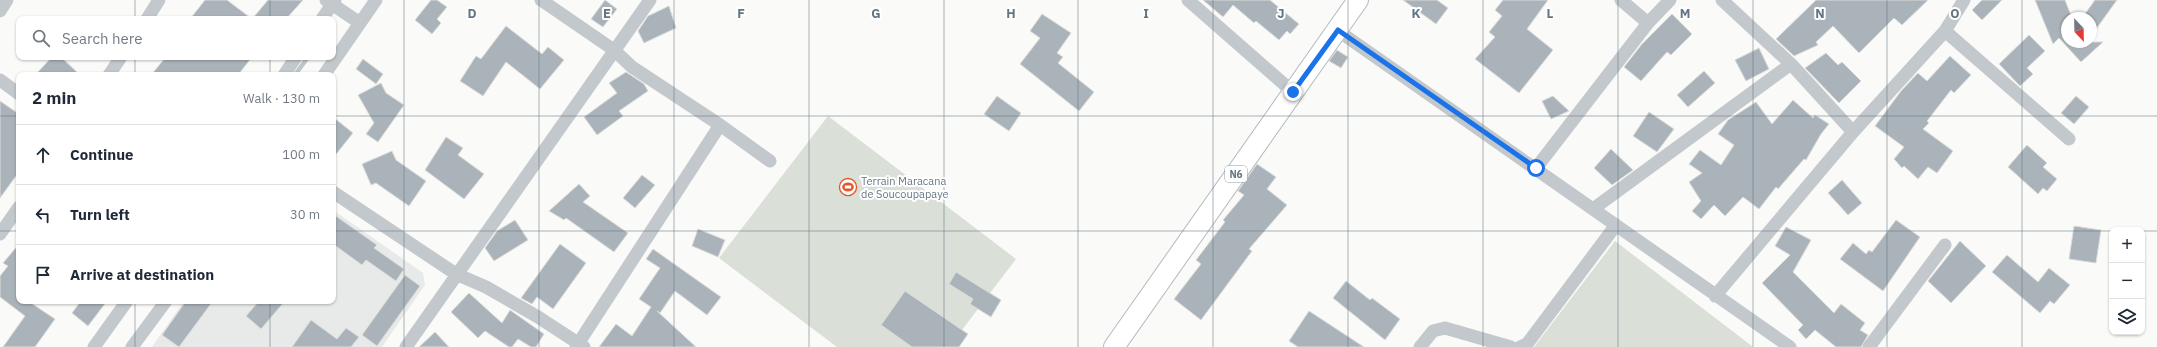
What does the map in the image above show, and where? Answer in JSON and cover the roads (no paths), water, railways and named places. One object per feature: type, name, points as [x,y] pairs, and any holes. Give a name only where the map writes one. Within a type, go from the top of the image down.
[{"type":"main road","name":"N6","points":[[1114,347],[1358,0]]},
{"type":"street","points":[[0,11],[7,0]]},
{"type":"street","points":[[149,16],[159,0]]},
{"type":"street","points":[[336,58],[376,0]]},
{"type":"street","points":[[541,0],[614,50],[632,67],[720,125],[770,161]]},
{"type":"street","points":[[406,347],[650,0]]},
{"type":"street","points":[[1188,0],[1293,92]]},
{"type":"street","points":[[1621,0],[1648,23]]},
{"type":"street","points":[[1536,168],[1648,23],[1670,0]]},
{"type":"street","points":[[1722,0],[1791,64],[1853,132]]},
{"type":"street","points":[[1715,296],[1853,132],[1945,31],[1964,0]]},
{"type":"street","points":[[324,16],[331,1],[360,23]]},
{"type":"street","points":[[1338,30],[1536,168],[1715,296],[1790,347]]},
{"type":"street","points":[[1945,31],[2068,139]]},
{"type":"street","points":[[111,72],[119,60]]},
{"type":"street","points":[[286,72],[294,60]]},
{"type":"street","points":[[326,72],[334,60]]},
{"type":"street","points":[[1593,209],[1791,64]]},
{"type":"street","points":[[0,80],[16,92]]},
{"type":"street","points":[[336,194],[456,274],[486,287],[538,317],[580,346],[720,125]]},
{"type":"street","points":[[0,234],[5,216],[16,209]]},
{"type":"street","points":[[1520,347],[1527,344],[1616,225]]},
{"type":"street","points":[[1869,347],[1945,245]]},
{"type":"street","points":[[94,347],[125,304]]},
{"type":"street","points":[[132,347],[164,304]]},
{"type":"street","points":[[1420,347],[1433,331],[1445,328],[1510,347]]},
{"type":"waterway","points":[[297,72],[306,60]]},
{"type":"place","name":"Terrain Maracana de Soucoupapaye","points":[[848,187]]}]
